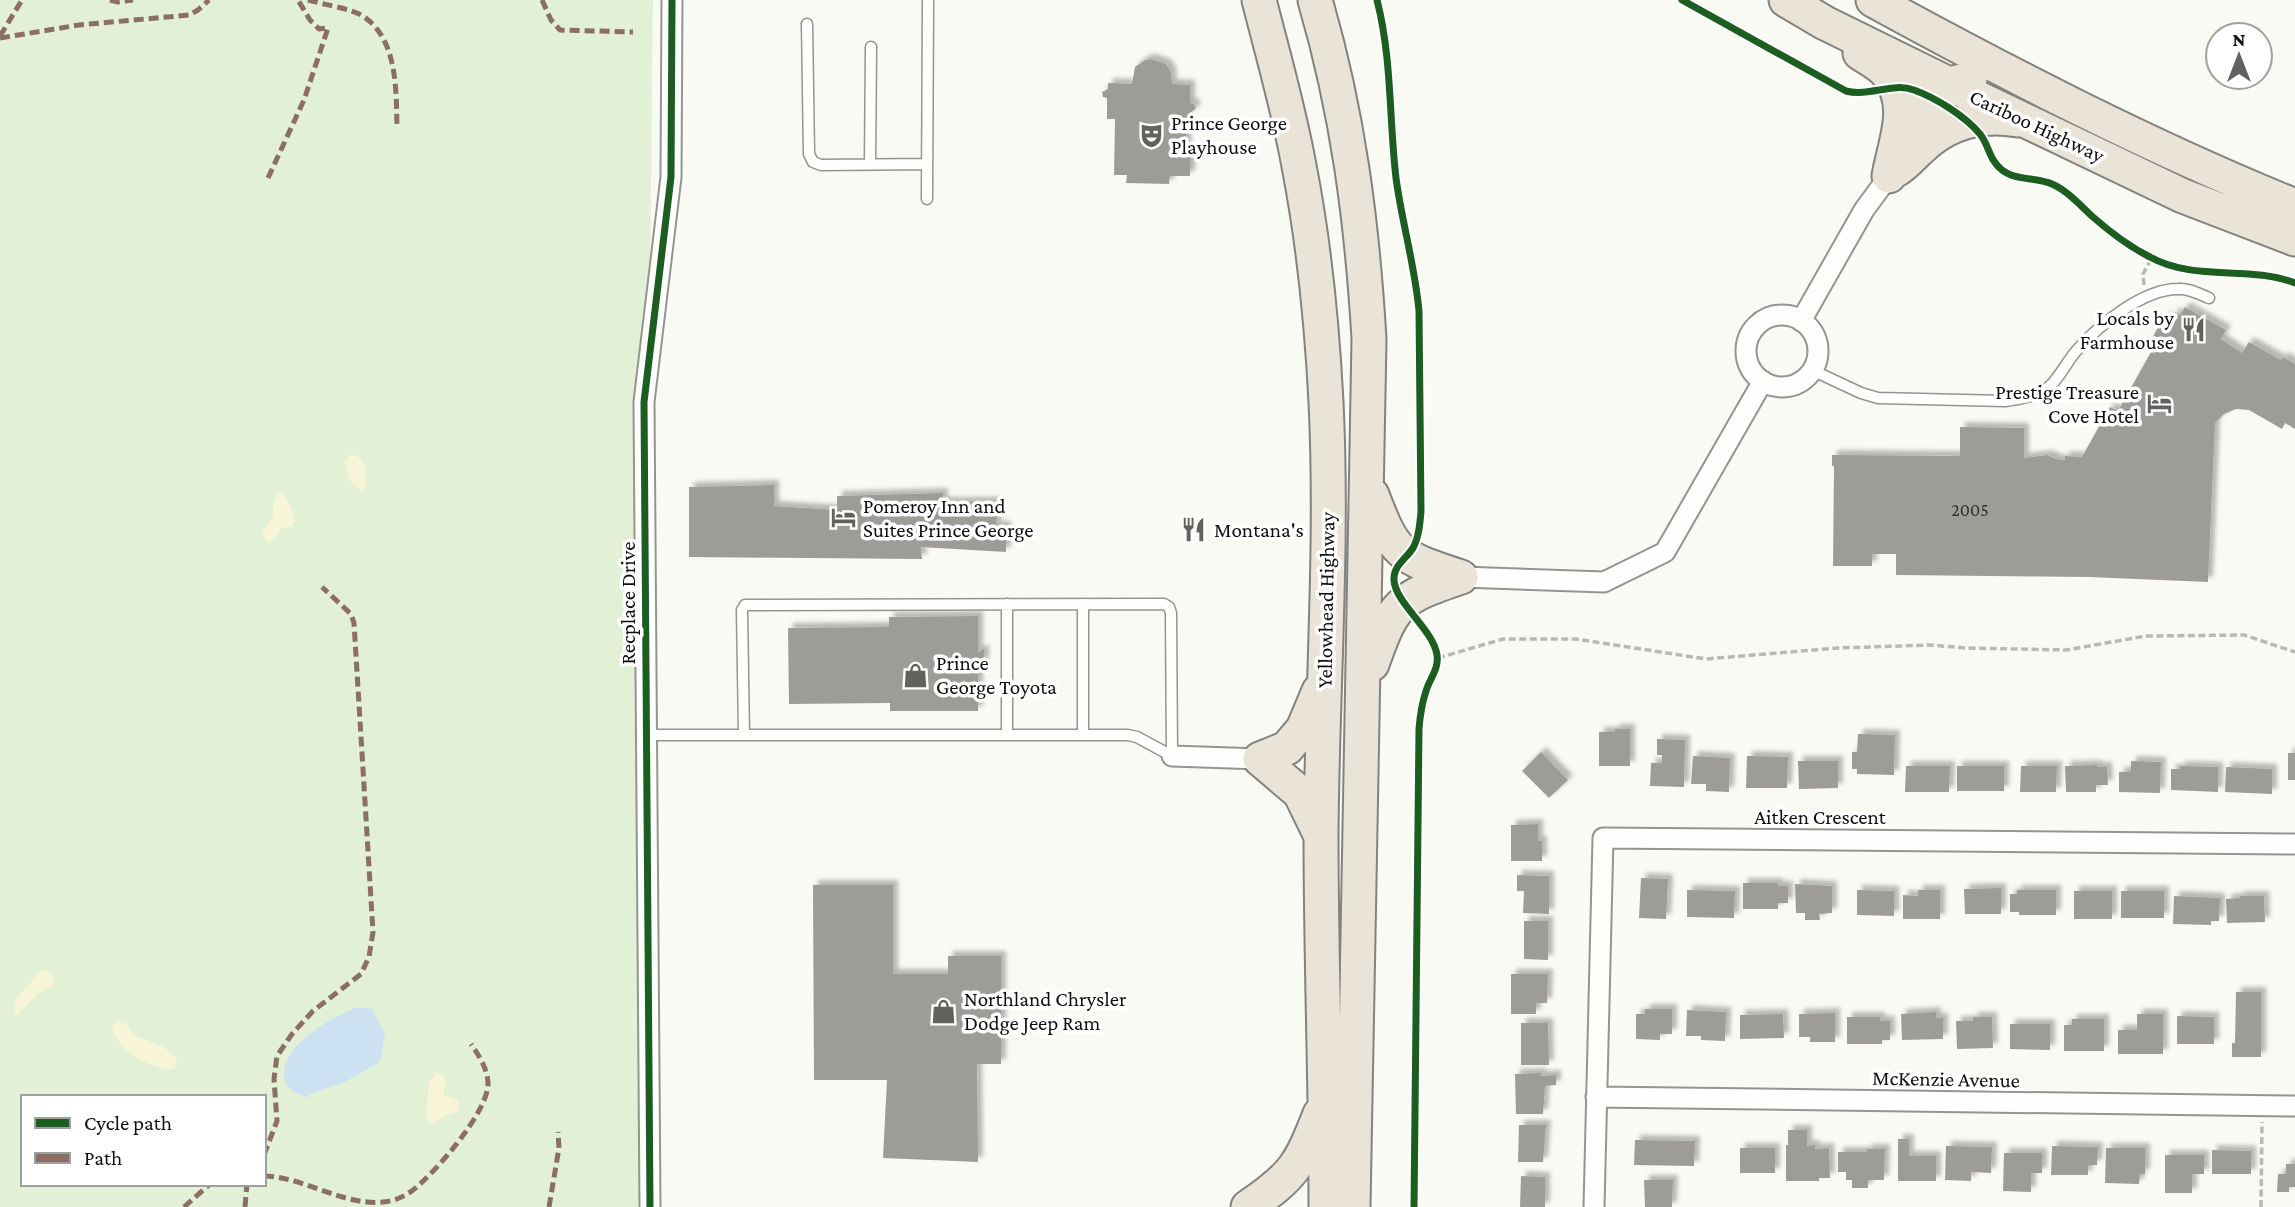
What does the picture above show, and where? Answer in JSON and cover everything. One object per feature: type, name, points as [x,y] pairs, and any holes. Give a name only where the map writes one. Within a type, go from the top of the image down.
[{"type":"highway","name":"Yellowhead Highway","points":[[1259,0],[1300,166],[1320,323],[1328,463],[1321,836],[1326,1098],[1325,1207]]},
{"type":"highway","name":"Cariboo Highway","points":[[1786,0],[1825,23],[2183,196],[2295,239]]},
{"type":"highway","name":"Cariboo Highway","points":[[1873,0],[2032,85],[2295,206]]},
{"type":"highway","name":"Yellowhead Highway","points":[[1317,4],[1346,126],[1357,195],[1369,339],[1353,1207]]},
{"type":"highway","points":[[1825,23],[1886,72],[1899,95],[1902,122],[1889,176]]},
{"type":"highway","points":[[1898,141],[1949,84],[1984,78],[2032,85]]},
{"type":"highway","points":[[1889,176],[1937,135],[1954,126],[1994,117],[2029,122]]},
{"type":"highway","points":[[1367,481],[1385,528],[1406,556],[1461,577]]},
{"type":"highway","points":[[1364,683],[1381,639],[1397,608],[1422,590],[1461,577]]},
{"type":"highway","points":[[1321,836],[1300,793],[1260,759],[1287,748],[1303,729],[1325,672]]},
{"type":"highway","points":[[1248,1207],[1284,1181],[1297,1167],[1326,1098]]},
{"type":"street","name":"Recplace Drive","points":[[650,1207],[644,402],[671,177],[672,0]]},
{"type":"street","points":[[1801,321],[1864,210],[1889,176]]},
{"type":"street","points":[[1784,315],[1801,321],[1812,332],[1817,343],[1818,355],[1814,371],[1799,383],[1788,387],[1777,387],[1763,382],[1750,368],[1746,358],[1749,335],[1755,327],[1774,316],[1784,315]]},
{"type":"street","points":[[1461,577],[1604,582],[1665,552],[1763,382]]},
{"type":"street","points":[[1172,756],[1260,759]]},
{"type":"street","name":"Aitken Crescent","points":[[1596,1097],[1604,838],[2295,844]]},
{"type":"street","points":[[1594,1207],[1596,1097]]},
{"type":"street","name":"McKenzie Avenue","points":[[1596,1097],[2295,1106]]},
{"type":"lane","points":[[927,199],[928,0]]},
{"type":"lane","points":[[807,23],[808,155],[813,162],[821,165],[927,164]]},
{"type":"lane","points":[[870,165],[871,47]]},
{"type":"lane","points":[[1814,371],[1878,398],[2005,401],[2022,399],[2051,385],[2075,352],[2096,330],[2145,299],[2178,288],[2192,290],[2209,298]]},
{"type":"lane","points":[[1007,604],[1007,735]]},
{"type":"lane","points":[[1083,604],[1083,735]]},
{"type":"lane","points":[[647,735],[1137,737],[1172,756],[1171,613],[1169,607],[1164,604],[745,605],[742,610],[744,735]]},
{"type":"path","points":[[2141,252],[2162,262]]},
{"type":"path","points":[[2144,288],[2143,274],[2151,259]]},
{"type":"path","points":[[1435,648],[1438,662],[1503,639],[1576,639],[1706,659],[1838,648],[1930,645],[2066,650],[2146,636],[2244,635],[2295,652]]},
{"type":"path","points":[[2261,1207],[2262,1106]]},
{"type":"green space","points":[[0,0],[653,0],[640,1207],[0,1207]]},
{"type":"sand","points":[[351,454],[360,459],[365,467],[364,489],[360,490],[350,481],[344,462]]},
{"type":"sand","points":[[281,493],[290,506],[295,521],[292,526],[280,529],[274,540],[267,543],[262,533],[273,517],[273,503]]},
{"type":"sand","points":[[41,971],[52,974],[55,984],[39,993],[17,1015],[14,1013],[16,999]]},
{"type":"sand","points":[[117,1022],[125,1023],[137,1036],[168,1051],[177,1060],[175,1068],[171,1070],[152,1065],[127,1051],[115,1036],[112,1027]]},
{"type":"sand","points":[[436,1073],[442,1074],[445,1080],[444,1095],[457,1100],[460,1107],[457,1112],[434,1124],[426,1119],[428,1089]]},
{"type":"water","points":[[359,1007],[372,1009],[385,1034],[380,1062],[345,1082],[310,1094],[307,1098],[290,1089],[284,1071],[288,1058],[296,1047],[321,1026]]},
{"type":"building","name":"Prince George Playhouse","points":[[1151,59],[1166,64],[1171,72],[1172,84],[1190,85],[1190,103],[1196,108],[1187,116],[1186,151],[1191,151],[1190,176],[1170,176],[1169,184],[1126,183],[1127,175],[1114,175],[1115,119],[1107,119],[1107,98],[1103,97],[1102,92],[1108,89],[1108,83],[1132,84],[1135,67]]},
{"type":"building","points":[[2185,307],[2226,330],[2221,339],[2242,353],[2249,342],[2281,360],[2283,357],[2295,364],[2295,429],[2285,423],[2282,429],[2249,410],[2236,409],[2224,414],[2215,423],[2208,582],[2089,577],[1896,575],[1896,554],[1872,554],[1872,566],[1833,566],[1832,455],[1960,456],[1960,427],[2024,428],[2024,458],[2047,455],[2065,460],[2065,456],[2082,457],[2110,407],[2118,411],[2156,343],[2151,340],[2164,317],[2170,321],[2175,312],[2180,315]]},
{"type":"building","name":"Pomeroy Inn and Suites Prince George","points":[[774,485],[774,506],[837,510],[837,496],[943,493],[943,502],[998,502],[996,526],[1006,526],[1006,552],[921,547],[922,559],[689,557],[689,487]]},
{"type":"building","points":[[978,616],[978,652],[984,649],[984,665],[978,662],[978,711],[890,711],[890,703],[789,704],[788,628],[889,627],[889,617]]},
{"type":"building","points":[[1615,729],[1630,729],[1630,766],[1599,766],[1599,732],[1615,732]]},
{"type":"building","points":[[1858,734],[1895,735],[1894,775],[1857,774],[1857,769],[1852,769],[1852,752],[1857,752]]},
{"type":"building","points":[[1657,739],[1685,740],[1684,787],[1650,786],[1651,763],[1662,763],[1662,755],[1657,755]]},
{"type":"building","points":[[1541,752],[1568,780],[1549,798],[1522,771]]},
{"type":"building","points":[[2288,753],[2295,753],[2295,780],[2288,780]]},
{"type":"building","points":[[1693,756],[1730,758],[1729,792],[1706,791],[1706,784],[1691,784]]},
{"type":"building","points":[[1747,756],[1788,757],[1787,788],[1746,788]]},
{"type":"building","points":[[1798,761],[1838,761],[1838,788],[1799,789]]},
{"type":"building","points":[[2131,761],[2161,762],[2160,793],[2119,792],[2119,772],[2131,772]]},
{"type":"building","points":[[1906,766],[1950,766],[1949,792],[1905,792]]},
{"type":"building","points":[[1957,766],[2004,766],[2004,791],[1957,791]]},
{"type":"building","points":[[2021,766],[2057,766],[2056,792],[2020,792]]},
{"type":"building","points":[[2065,766],[2107,767],[2108,785],[2096,785],[2096,792],[2066,792]]},
{"type":"building","points":[[2180,766],[2218,767],[2218,792],[2171,790],[2171,769],[2180,769]]},
{"type":"building","points":[[2226,767],[2272,769],[2272,794],[2225,792]]},
{"type":"building","points":[[1538,824],[1538,841],[1542,841],[1542,861],[1511,861],[1511,825]]},
{"type":"building","points":[[1517,875],[1549,876],[1549,914],[1523,913],[1524,891],[1517,891]]},
{"type":"building","points":[[1641,878],[1668,879],[1666,919],[1639,918]]},
{"type":"building","points":[[1743,883],[1778,883],[1778,886],[1788,886],[1788,903],[1778,903],[1778,909],[1743,909]]},
{"type":"building","points":[[1795,884],[1832,886],[1832,913],[1819,914],[1820,920],[1805,920],[1805,913],[1796,913]]},
{"type":"building","points":[[813,885],[893,885],[893,974],[948,974],[948,956],[1001,956],[1001,1064],[977,1064],[978,1162],[883,1158],[887,1080],[814,1080]]},
{"type":"building","points":[[2001,888],[2001,914],[1965,914],[1964,889]]},
{"type":"building","points":[[1687,890],[1735,891],[1734,918],[1687,917]]},
{"type":"building","points":[[1857,890],[1894,891],[1894,916],[1857,915]]},
{"type":"building","points":[[1918,890],[1940,890],[1940,919],[1903,919],[1903,895],[1918,896]]},
{"type":"building","points":[[2017,890],[2056,890],[2056,915],[2019,915],[2019,912],[2010,912],[2010,894],[2017,894]]},
{"type":"building","points":[[2074,891],[2112,891],[2112,919],[2074,919]]},
{"type":"building","points":[[2121,891],[2164,891],[2164,918],[2121,918]]},
{"type":"building","points":[[2174,896],[2220,898],[2219,921],[2211,921],[2211,925],[2173,924]]},
{"type":"building","points":[[2264,896],[2265,922],[2227,923],[2226,899]]},
{"type":"building","points":[[1524,921],[1548,921],[1548,960],[1524,959]]},
{"type":"building","points":[[1511,974],[1548,974],[1547,1003],[1536,1003],[1536,1014],[1511,1014]]},
{"type":"building","points":[[2236,992],[2261,992],[2261,1057],[2232,1057],[2232,1043],[2235,1043]]},
{"type":"building","points":[[1645,1009],[1672,1009],[1672,1034],[1660,1034],[1660,1040],[1636,1039],[1636,1014],[1645,1014]]},
{"type":"building","points":[[1687,1010],[1726,1012],[1725,1041],[1686,1036]]},
{"type":"building","points":[[1936,1012],[1936,1018],[1943,1018],[1943,1039],[1902,1040],[1901,1014]]},
{"type":"building","points":[[1835,1013],[1835,1042],[1810,1042],[1810,1037],[1799,1037],[1799,1014]]},
{"type":"building","points":[[1783,1014],[1784,1038],[1740,1039],[1740,1015]]},
{"type":"building","points":[[2137,1014],[2163,1014],[2163,1054],[2118,1054],[2118,1030],[2137,1030]]},
{"type":"building","points":[[2177,1016],[2214,1017],[2214,1044],[2177,1044]]},
{"type":"building","points":[[1847,1017],[1880,1017],[1880,1021],[1890,1021],[1890,1040],[1882,1040],[1882,1044],[1847,1044]]},
{"type":"building","points":[[1973,1017],[1992,1017],[1993,1048],[1957,1049],[1956,1021],[1973,1021]]},
{"type":"building","points":[[2072,1019],[2104,1019],[2104,1051],[2064,1051],[2064,1025],[2072,1025]]},
{"type":"building","points":[[1521,1023],[1548,1023],[1549,1065],[1521,1065]]},
{"type":"building","points":[[2010,1024],[2050,1024],[2050,1050],[2010,1049]]},
{"type":"building","points":[[1541,1073],[1541,1076],[1556,1075],[1556,1085],[1545,1086],[1543,1114],[1516,1114],[1515,1074]]},
{"type":"building","points":[[1519,1125],[1546,1125],[1543,1162],[1518,1162]]},
{"type":"building","points":[[1788,1130],[1807,1130],[1807,1146],[1815,1145],[1815,1149],[1829,1148],[1830,1178],[1819,1178],[1819,1181],[1786,1181]]},
{"type":"building","points":[[1898,1139],[1909,1139],[1909,1156],[1936,1156],[1936,1181],[1898,1181]]},
{"type":"building","points":[[1635,1140],[1695,1141],[1694,1166],[1634,1165]]},
{"type":"building","points":[[1946,1146],[1992,1147],[1991,1173],[1971,1172],[1971,1181],[1945,1180]]},
{"type":"building","points":[[2052,1146],[2098,1147],[2097,1165],[2088,1165],[2088,1175],[2051,1175]]},
{"type":"building","points":[[1740,1148],[1775,1148],[1775,1173],[1740,1173]]},
{"type":"building","points":[[2106,1148],[2145,1148],[2145,1174],[2140,1174],[2139,1184],[2105,1183]]},
{"type":"building","points":[[1867,1149],[1885,1149],[1884,1180],[1868,1180],[1868,1188],[1852,1188],[1852,1180],[1846,1180],[1846,1172],[1838,1172],[1838,1152],[1867,1152]]},
{"type":"building","points":[[2212,1150],[2251,1151],[2251,1174],[2212,1174]]},
{"type":"building","points":[[2004,1153],[2042,1153],[2042,1173],[2031,1173],[2031,1192],[2003,1191]]},
{"type":"building","points":[[2165,1155],[2204,1155],[2204,1174],[2192,1174],[2192,1193],[2165,1193]]},
{"type":"building","points":[[2286,1164],[2295,1164],[2295,1187],[2289,1187],[2289,1192],[2277,1192],[2278,1174],[2286,1174]]},
{"type":"building","points":[[1521,1176],[1545,1177],[1545,1207],[1520,1207]]},
{"type":"building","points":[[1644,1180],[1673,1180],[1672,1207],[1645,1207]]},
{"type":"marked path","points":[[0,36],[22,0]]},
{"type":"marked path","points":[[110,0],[133,0]]},
{"type":"marked path","points":[[0,38],[79,25],[189,15],[209,0]]},
{"type":"marked path","points":[[268,178],[304,100],[328,28],[319,29],[298,0]]},
{"type":"marked path","points":[[308,0],[361,15],[382,37],[395,81],[397,127]]},
{"type":"marked path","points":[[542,0],[551,20],[560,30],[633,32]]},
{"type":"marked path","points":[[266,1150],[277,1121],[274,1079],[277,1056],[313,1011],[361,974],[369,957],[373,932],[354,623],[351,614],[322,587]]},
{"type":"marked path","points":[[266,1176],[294,1181],[338,1196],[368,1202],[391,1201],[410,1192],[423,1182],[459,1141],[471,1125],[486,1095],[486,1072],[471,1044]]},
{"type":"marked path","points":[[549,1207],[559,1148],[558,1132]]},
{"type":"marked path","points":[[184,1207],[208,1186]]},
{"type":"marked path","points":[[245,1207],[247,1186]]},
{"type":"cycle path","points":[[650,1207],[644,402],[671,177],[672,0]]},
{"type":"cycle path","points":[[1377,0],[1388,66],[1396,178],[1419,311],[1421,516],[1415,544],[1398,567],[1394,580],[1401,598],[1429,636],[1437,655],[1435,669],[1423,700],[1419,729],[1414,1207]]},
{"type":"cycle path","points":[[1682,0],[1846,91],[1906,88],[1923,93],[1958,114],[1980,134],[1994,162],[2002,170],[2013,176],[2058,187],[2113,234],[2167,265],[2259,275],[2295,283]]},
{"type":"place","name":"Prince George Playhouse","points":[[1151,135]]},
{"type":"place","name":"Locals by Farmhouse","points":[[2194,330]]},
{"type":"place","name":"Prestige Treasure Cove Hotel","points":[[2159,404]]},
{"type":"place","name":"Pomeroy Inn and Suites Prince George","points":[[843,518]]},
{"type":"place","name":"Montana's","points":[[1194,530]]},
{"type":"place","name":"Prince George Toyota","points":[[916,675]]},
{"type":"place","name":"Northland Chrysler Dodge Jeep Ram","points":[[944,1011]]}]
